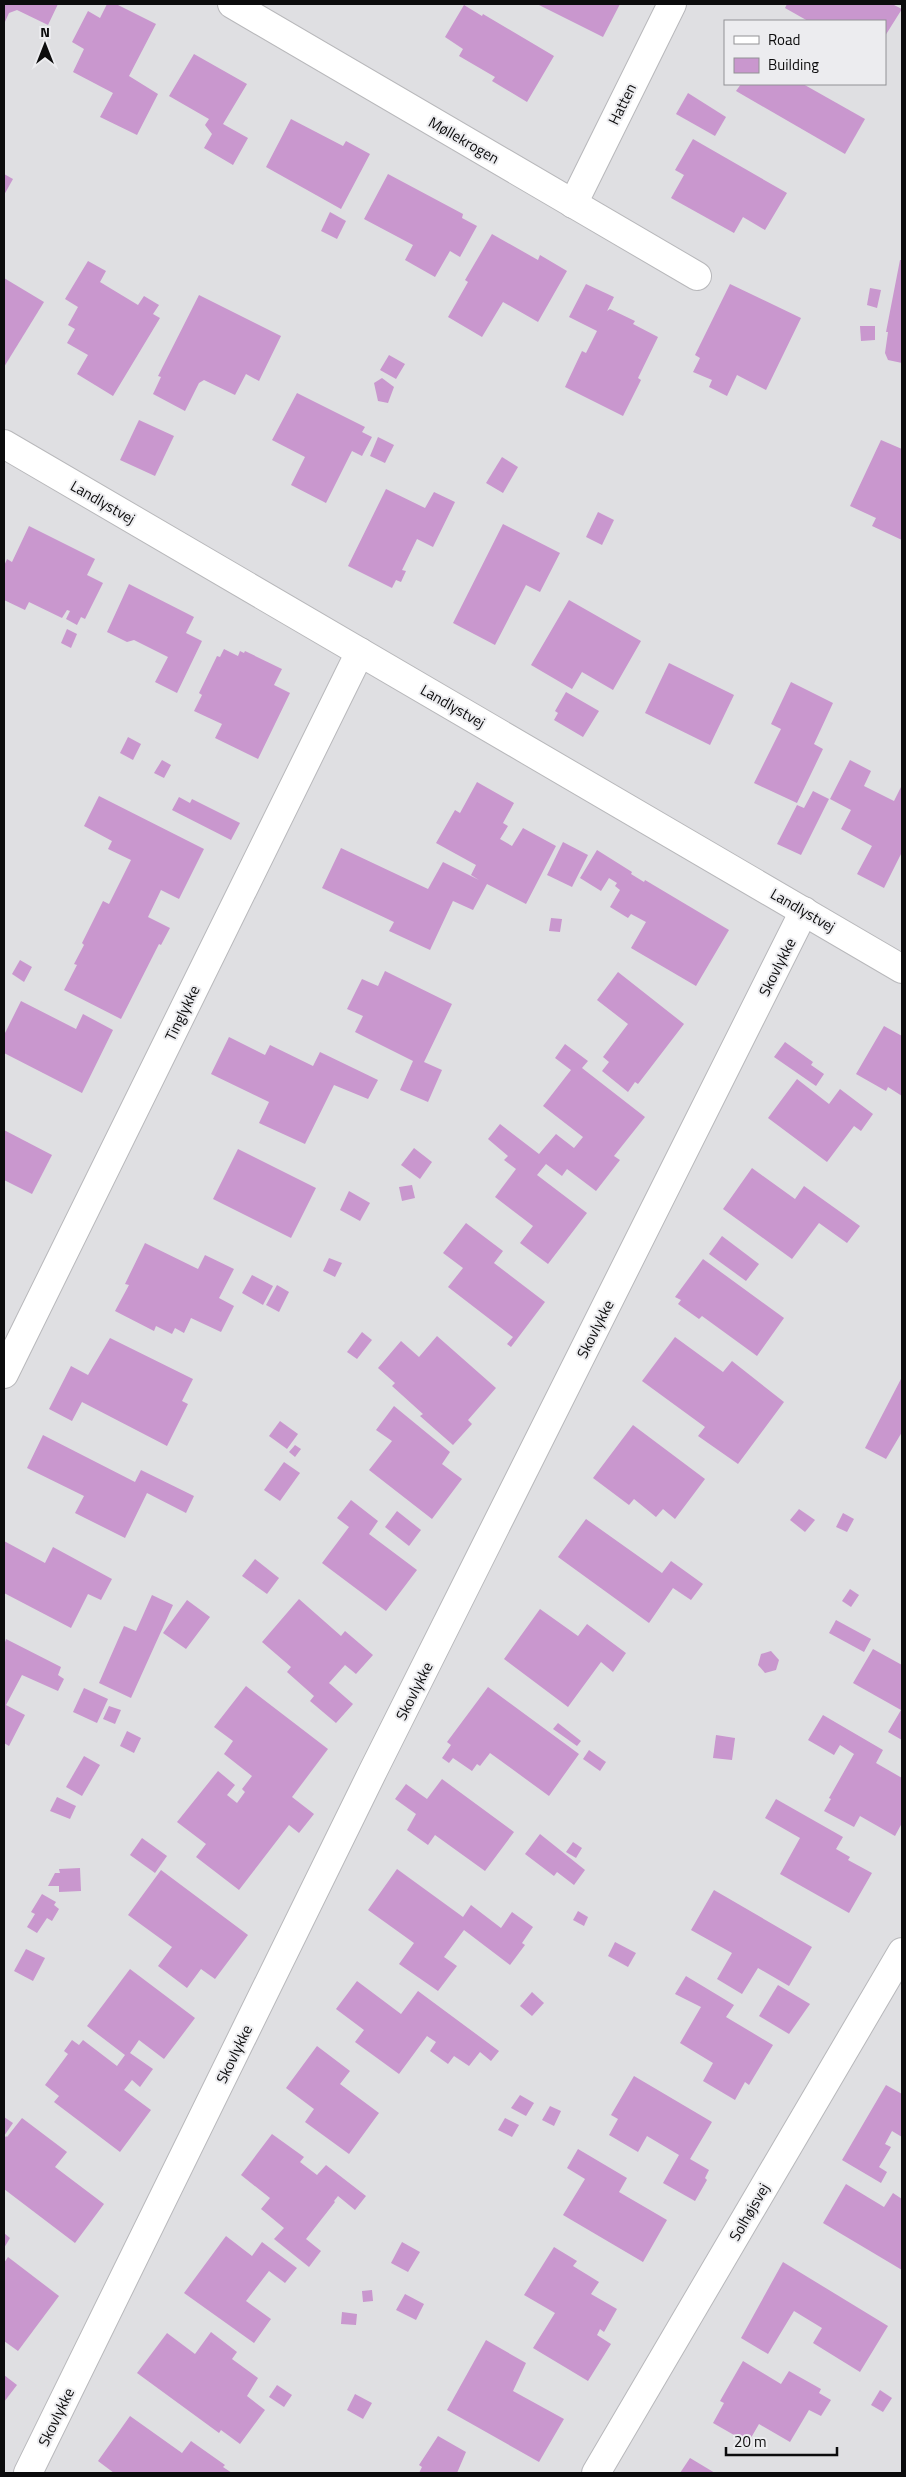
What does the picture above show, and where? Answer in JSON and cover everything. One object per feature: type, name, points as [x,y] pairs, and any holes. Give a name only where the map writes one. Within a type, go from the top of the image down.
[{"type":"street","name":"Møllekrogen","points":[[232,4],[697,276]]},
{"type":"street","name":"Hatten","points":[[572,204],[672,4]]},
{"type":"street","name":"Landlystvej","points":[[4,444],[902,969]]},
{"type":"street","name":"Tinglykke","points":[[4,1374],[360,652]]},
{"type":"street","name":"Skovlykke","points":[[28,2473],[373,1771],[804,911]]},
{"type":"street","name":"Solhøjsvej","points":[[596,2473],[902,1952]]},
{"type":"building","points":[[4,4],[58,4],[48,25],[17,10],[9,13],[4,24]]},
{"type":"building","points":[[107,4],[116,4],[156,24],[129,76],[158,94],[137,135],[100,117],[113,93],[73,72],[84,49],[72,42],[88,11],[100,18]]},
{"type":"building","points":[[537,4],[620,4],[603,37]]},
{"type":"building","points":[[787,4],[892,4],[902,9],[886,34],[886,20],[806,20],[785,8]]},
{"type":"building","points":[[464,5],[482,16],[483,14],[554,56],[527,102],[492,81],[495,77],[459,56],[463,49],[445,37]]},
{"type":"building","points":[[194,54],[247,84],[223,124],[248,138],[233,165],[204,148],[212,134],[205,125],[209,119],[169,96]]},
{"type":"building","points":[[740,85],[805,85],[865,119],[845,154],[736,91]]},
{"type":"building","points":[[688,93],[726,117],[715,136],[676,114]]},
{"type":"building","points":[[291,119],[343,146],[346,141],[370,154],[341,209],[266,167]]},
{"type":"building","points":[[693,139],[787,193],[765,230],[743,217],[734,233],[671,198],[684,175],[675,170]]},
{"type":"building","points":[[4,174],[13,179],[4,195]]},
{"type":"building","points":[[388,174],[463,214],[462,218],[477,226],[460,257],[450,251],[435,277],[405,260],[413,245],[364,219]]},
{"type":"building","points":[[330,212],[346,221],[337,239],[321,231]]},
{"type":"building","points":[[492,234],[538,260],[540,255],[567,271],[538,322],[503,302],[482,337],[448,317],[468,282],[465,280]]},
{"type":"building","points":[[900,260],[902,260],[902,363],[888,360],[885,353],[888,332],[886,332]]},
{"type":"building","points":[[88,261],[106,271],[100,282],[138,305],[144,296],[159,305],[153,314],[160,318],[113,396],[77,374],[88,355],[67,343],[75,329],[68,325],[78,307],[65,299]]},
{"type":"building","points":[[4,278],[44,302],[4,367]]},
{"type":"building","points":[[586,284],[614,297],[607,311],[610,309],[635,321],[633,324],[658,337],[638,378],[641,380],[623,416],[565,387],[582,351],[586,353],[597,331],[569,317]]},
{"type":"building","points":[[730,284],[801,318],[766,390],[737,375],[727,396],[709,387],[712,380],[693,372],[700,358],[695,355]]},
{"type":"building","points":[[870,288],[881,290],[877,308],[867,305]]},
{"type":"building","points":[[199,295],[281,336],[259,381],[246,374],[235,395],[204,380],[199,383],[185,411],[153,394],[161,377],[158,376]]},
{"type":"building","points":[[860,326],[875,326],[875,340],[861,341]]},
{"type":"building","points":[[389,355],[405,364],[396,379],[380,370]]},
{"type":"building","points":[[382,378],[394,387],[388,403],[378,401],[374,383]]},
{"type":"building","points":[[297,393],[365,427],[362,432],[372,437],[362,456],[352,451],[326,503],[291,485],[305,457],[272,440]]},
{"type":"building","points":[[139,420],[174,436],[155,476],[120,460]]},
{"type":"building","points":[[378,437],[394,445],[385,463],[370,456]]},
{"type":"building","points":[[881,440],[902,449],[902,540],[872,526],[876,518],[850,506]]},
{"type":"building","points":[[502,457],[518,467],[503,493],[486,483]]},
{"type":"building","points":[[386,489],[425,508],[434,492],[455,502],[433,547],[417,539],[402,570],[406,571],[401,582],[396,580],[392,588],[348,566]]},
{"type":"building","points":[[598,512],[614,520],[602,545],[586,537]]},
{"type":"building","points":[[503,524],[560,553],[540,592],[526,585],[495,645],[453,623]]},
{"type":"building","points":[[29,526],[95,559],[87,575],[103,583],[85,619],[81,617],[77,625],[66,619],[70,611],[67,610],[62,618],[29,602],[25,610],[4,600],[4,566],[7,559],[12,562]]},
{"type":"building","points":[[129,584],[194,617],[186,633],[202,641],[177,693],[155,682],[168,657],[134,640],[127,642],[107,632]]},
{"type":"building","points":[[569,600],[641,641],[613,690],[582,672],[572,689],[531,665]]},
{"type":"building","points":[[67,629],[77,634],[71,648],[61,643]]},
{"type":"building","points":[[224,649],[238,656],[240,651],[244,653],[245,651],[282,669],[274,685],[290,693],[258,759],[215,738],[222,724],[194,711],[202,695],[199,693],[217,656],[220,657]]},
{"type":"building","points":[[669,663],[734,695],[710,745],[645,713]]},
{"type":"building","points":[[791,682],[833,703],[814,744],[823,749],[797,803],[754,783],[781,729],[771,724]]},
{"type":"building","points":[[566,692],[599,711],[583,737],[554,720],[558,713],[555,711]]},
{"type":"building","points":[[128,737],[141,744],[133,760],[120,753]]},
{"type":"building","points":[[162,760],[171,765],[164,778],[154,773]]},
{"type":"building","points":[[850,760],[871,771],[864,786],[894,801],[902,785],[902,852],[884,888],[857,874],[872,846],[841,829],[851,810],[830,799]]},
{"type":"building","points":[[477,782],[514,803],[503,823],[508,826],[500,839],[512,846],[523,828],[556,846],[526,904],[487,884],[473,910],[453,901],[430,950],[389,931],[394,922],[322,888],[341,848],[428,889],[443,862],[479,880],[471,875],[476,865],[436,843],[455,810],[460,813]]},
{"type":"building","points":[[813,791],[829,799],[801,855],[777,844],[797,805],[804,808]]},
{"type":"building","points":[[99,796],[204,849],[179,899],[161,890],[148,917],[170,928],[161,945],[159,944],[121,1019],[64,990],[77,965],[74,964],[84,945],[82,943],[103,901],[109,904],[131,860],[108,849],[112,841],[84,826]]},
{"type":"building","points":[[179,797],[190,803],[192,799],[240,823],[231,840],[172,810]]},
{"type":"building","points":[[563,842],[588,855],[572,887],[547,875]]},
{"type":"building","points":[[597,850],[632,872],[631,874],[644,882],[645,880],[729,930],[696,986],[631,948],[646,922],[631,914],[628,918],[610,907],[620,890],[615,886],[617,883],[609,878],[601,891],[580,878]]},
{"type":"building","points":[[551,918],[562,919],[560,932],[549,931]]},
{"type":"building","points":[[20,960],[32,967],[24,982],[12,974]]},
{"type":"building","points":[[385,971],[452,1004],[424,1062],[442,1070],[428,1102],[400,1090],[413,1061],[355,1032],[363,1016],[347,1009],[362,979],[378,986]]},
{"type":"building","points":[[618,972],[684,1024],[638,1084],[635,1082],[628,1092],[602,1071],[609,1062],[603,1057],[628,1024],[597,1000]]},
{"type":"building","points":[[21,1001],[76,1029],[83,1014],[113,1030],[82,1093],[4,1053],[4,1035]]},
{"type":"building","points":[[884,1026],[902,1036],[902,1096],[888,1087],[886,1091],[856,1074]]},
{"type":"building","points":[[229,1037],[265,1055],[270,1045],[313,1066],[320,1052],[378,1080],[368,1099],[334,1085],[305,1144],[259,1123],[269,1102],[211,1074]]},
{"type":"building","points":[[785,1042],[813,1062],[811,1065],[824,1074],[816,1086],[774,1057]]},
{"type":"building","points":[[565,1044],[588,1061],[582,1068],[645,1117],[614,1156],[620,1160],[596,1191],[567,1169],[562,1176],[546,1164],[537,1175],[587,1213],[548,1264],[520,1243],[533,1226],[495,1197],[516,1169],[504,1160],[508,1156],[488,1139],[500,1124],[539,1154],[556,1134],[574,1148],[583,1137],[543,1106],[571,1070],[555,1058]]},
{"type":"building","points":[[797,1079],[829,1104],[840,1089],[873,1114],[861,1131],[854,1126],[827,1162],[768,1118]]},
{"type":"building","points":[[4,1130],[52,1155],[32,1194],[4,1180]]},
{"type":"building","points":[[414,1148],[432,1162],[420,1179],[401,1165]]},
{"type":"building","points":[[238,1149],[316,1188],[291,1238],[213,1199]]},
{"type":"building","points":[[752,1168],[795,1199],[804,1186],[860,1226],[847,1243],[819,1223],[792,1259],[723,1209]]},
{"type":"building","points":[[412,1185],[415,1198],[402,1201],[399,1187]]},
{"type":"building","points":[[349,1191],[370,1203],[360,1221],[340,1210]]},
{"type":"building","points":[[466,1223],[503,1251],[494,1263],[545,1302],[511,1347],[507,1344],[513,1337],[448,1287],[463,1268],[443,1253]]},
{"type":"building","points":[[722,1236],[759,1264],[746,1281],[709,1254]]},
{"type":"building","points":[[145,1243],[198,1269],[205,1255],[234,1269],[219,1298],[234,1306],[221,1332],[191,1318],[184,1333],[175,1328],[172,1334],[156,1326],[154,1331],[115,1311],[129,1285],[125,1284]]},
{"type":"building","points":[[329,1258],[342,1263],[335,1277],[323,1271]]},
{"type":"building","points":[[703,1259],[784,1318],[757,1356],[702,1316],[699,1319],[678,1304],[681,1300],[675,1297]]},
{"type":"building","points":[[252,1275],[273,1286],[263,1305],[242,1293]]},
{"type":"building","points":[[277,1285],[289,1292],[279,1312],[266,1305]]},
{"type":"building","points":[[362,1332],[372,1340],[357,1359],[347,1352]]},
{"type":"building","points":[[437,1336],[496,1388],[468,1420],[472,1424],[453,1445],[420,1416],[423,1414],[392,1386],[395,1383],[378,1368],[401,1341],[419,1357]]},
{"type":"building","points":[[675,1337],[723,1372],[732,1361],[784,1402],[738,1464],[698,1436],[705,1427],[642,1381]]},
{"type":"building","points":[[110,1338],[193,1379],[182,1401],[188,1404],[167,1446],[82,1402],[72,1421],[49,1409],[71,1366],[88,1375]]},
{"type":"building","points":[[902,1377],[902,1432],[886,1459],[865,1448]]},
{"type":"building","points":[[394,1406],[450,1452],[442,1464],[462,1479],[432,1519],[369,1470],[392,1441],[376,1430]]},
{"type":"building","points":[[280,1421],[298,1434],[287,1449],[269,1436]]},
{"type":"building","points":[[633,1425],[705,1479],[675,1519],[663,1509],[656,1517],[634,1499],[629,1505],[593,1478]]},
{"type":"building","points":[[43,1435],[135,1482],[141,1470],[194,1496],[186,1513],[147,1493],[125,1538],[75,1513],[84,1496],[27,1468]]},
{"type":"building","points":[[295,1445],[301,1449],[295,1457],[289,1452]]},
{"type":"building","points":[[284,1462],[300,1473],[280,1501],[264,1490]]},
{"type":"building","points":[[351,1500],[378,1521],[369,1534],[417,1570],[386,1611],[322,1563],[349,1527],[337,1518]]},
{"type":"building","points":[[799,1509],[815,1520],[805,1532],[790,1520]]},
{"type":"building","points":[[397,1511],[421,1530],[409,1546],[385,1527]]},
{"type":"building","points":[[843,1513],[854,1519],[847,1532],[836,1527]]},
{"type":"building","points":[[586,1519],[662,1573],[671,1561],[703,1584],[691,1600],[673,1588],[649,1623],[558,1557]]},
{"type":"building","points":[[4,1541],[45,1563],[53,1547],[112,1579],[101,1600],[88,1594],[71,1628],[4,1593]]},
{"type":"building","points":[[255,1559],[279,1578],[267,1594],[242,1576]]},
{"type":"building","points":[[850,1589],[859,1595],[851,1607],[842,1601]]},
{"type":"building","points":[[152,1595],[173,1605],[131,1698],[99,1683],[124,1626],[136,1631]]},
{"type":"building","points":[[299,1599],[341,1636],[345,1631],[373,1655],[356,1674],[345,1665],[329,1683],[353,1704],[336,1723],[310,1701],[314,1696],[287,1672],[291,1667],[262,1642]]},
{"type":"building","points":[[187,1600],[210,1617],[186,1649],[163,1633]]},
{"type":"building","points":[[540,1609],[578,1636],[587,1624],[626,1653],[613,1672],[601,1662],[568,1707],[504,1659]]},
{"type":"building","points":[[836,1620],[871,1639],[864,1652],[829,1633]]},
{"type":"building","points":[[6,1639],[61,1667],[58,1675],[64,1679],[58,1691],[22,1675],[6,1705],[25,1715],[9,1746],[4,1743],[4,1645]]},
{"type":"building","points":[[873,1649],[902,1665],[902,1740],[888,1732],[901,1710],[853,1683]]},
{"type":"building","points":[[771,1651],[779,1660],[776,1670],[765,1673],[758,1665],[761,1654]]},
{"type":"building","points":[[246,1686],[328,1749],[292,1797],[314,1814],[299,1833],[289,1825],[239,1890],[196,1857],[206,1844],[177,1822],[218,1771],[235,1785],[227,1795],[237,1803],[245,1792],[242,1789],[252,1776],[224,1754],[233,1741],[214,1727]]},
{"type":"building","points":[[488,1687],[579,1754],[549,1796],[490,1753],[480,1766],[477,1764],[472,1771],[453,1758],[449,1763],[442,1758],[451,1745],[447,1742]]},
{"type":"building","points":[[84,1688],[108,1699],[97,1723],[73,1712]]},
{"type":"building","points":[[109,1706],[121,1710],[115,1724],[103,1719]]},
{"type":"building","points":[[823,1715],[883,1750],[876,1763],[902,1778],[902,1823],[895,1836],[860,1816],[854,1827],[824,1811],[831,1799],[829,1798],[854,1754],[840,1745],[834,1755],[808,1740]]},
{"type":"building","points":[[558,1723],[581,1741],[577,1746],[553,1729]]},
{"type":"building","points":[[127,1731],[141,1738],[134,1753],[120,1746]]},
{"type":"building","points":[[716,1735],[735,1738],[732,1760],[713,1758]]},
{"type":"building","points":[[589,1750],[606,1762],[600,1771],[583,1759]]},
{"type":"building","points":[[84,1756],[100,1765],[82,1796],[66,1787]]},
{"type":"building","points":[[442,1779],[514,1832],[485,1871],[435,1835],[428,1845],[407,1830],[416,1814],[395,1799],[406,1784],[427,1799]]},
{"type":"building","points":[[57,1797],[76,1806],[70,1819],[50,1811]]},
{"type":"building","points":[[776,1799],[843,1837],[836,1849],[850,1857],[848,1860],[872,1873],[849,1913],[780,1874],[800,1838],[765,1818]]},
{"type":"building","points":[[540,1834],[585,1870],[574,1885],[557,1872],[554,1876],[525,1854]]},
{"type":"building","points":[[142,1838],[167,1856],[155,1873],[130,1855]]},
{"type":"building","points":[[573,1842],[582,1848],[576,1858],[566,1852]]},
{"type":"building","points":[[80,1868],[81,1891],[59,1892],[59,1886],[48,1886],[55,1873],[60,1873],[59,1869]]},
{"type":"building","points":[[397,1869],[463,1917],[471,1905],[501,1928],[512,1912],[533,1927],[522,1943],[525,1945],[510,1965],[464,1930],[444,1957],[457,1966],[438,1991],[399,1964],[414,1943],[368,1910]]},
{"type":"building","points":[[161,1870],[248,1935],[215,1979],[201,1969],[187,1988],[158,1966],[172,1947],[128,1915]]},
{"type":"building","points":[[714,1890],[812,1947],[789,1986],[758,1968],[742,1994],[717,1979],[732,1953],[691,1930]]},
{"type":"building","points":[[42,1894],[56,1902],[54,1905],[59,1909],[52,1921],[47,1918],[37,1933],[27,1927],[35,1914],[31,1912]]},
{"type":"building","points":[[578,1911],[588,1917],[584,1926],[573,1920]]},
{"type":"building","points":[[615,1942],[636,1953],[628,1967],[608,1956]]},
{"type":"building","points":[[26,1949],[45,1958],[33,1981],[14,1971]]},
{"type":"building","points":[[130,1969],[195,2018],[164,2059],[139,2040],[130,2053],[153,2069],[140,2087],[132,2080],[124,2090],[151,2110],[120,2152],[54,2102],[59,2096],[45,2085],[68,2054],[64,2051],[72,2040],[79,2045],[83,2040],[117,2066],[125,2055],[87,2026]]},
{"type":"building","points":[[686,1976],[734,2005],[726,2017],[773,2045],[749,2085],[745,2082],[735,2100],[703,2081],[713,2063],[680,2043],[701,2007],[675,1994]]},
{"type":"building","points":[[357,1981],[401,2014],[418,1991],[499,2051],[491,2061],[480,2052],[469,2066],[454,2056],[448,2064],[430,2051],[436,2042],[427,2036],[399,2074],[355,2042],[364,2030],[336,2009]]},
{"type":"building","points":[[778,1985],[810,2004],[789,2034],[759,2016]]},
{"type":"building","points":[[532,1992],[544,2003],[532,2016],[520,2006]]},
{"type":"building","points":[[317,2046],[350,2071],[340,2084],[379,2113],[349,2154],[305,2122],[314,2109],[286,2088]]},
{"type":"building","points":[[634,2076],[712,2122],[690,2159],[709,2170],[705,2178],[707,2180],[695,2201],[663,2183],[679,2155],[647,2136],[638,2152],[609,2135],[618,2119],[611,2115]]},
{"type":"building","points":[[886,2085],[902,2094],[902,2137],[892,2131],[885,2144],[891,2147],[879,2167],[887,2172],[881,2183],[842,2160]]},
{"type":"building","points":[[520,2095],[534,2103],[526,2116],[511,2108]]},
{"type":"building","points":[[550,2106],[561,2111],[554,2126],[542,2120]]},
{"type":"building","points":[[4,2117],[13,2123],[4,2136]]},
{"type":"building","points":[[22,2118],[67,2152],[55,2167],[104,2204],[75,2243],[4,2189],[4,2139]]},
{"type":"building","points":[[505,2118],[519,2125],[512,2137],[498,2130]]},
{"type":"building","points":[[272,2134],[304,2157],[300,2162],[317,2175],[326,2165],[366,2196],[355,2210],[338,2196],[306,2239],[321,2251],[309,2267],[274,2239],[284,2228],[261,2209],[270,2198],[241,2175]]},
{"type":"building","points":[[578,2149],[627,2178],[619,2192],[667,2220],[643,2262],[563,2215],[585,2179],[567,2168]]},
{"type":"building","points":[[846,2184],[884,2207],[893,2193],[902,2199],[902,2270],[823,2223]]},
{"type":"building","points":[[4,2233],[10,2238],[4,2248]]},
{"type":"building","points":[[226,2236],[252,2256],[262,2242],[297,2268],[285,2283],[269,2271],[246,2301],[271,2319],[254,2343],[184,2293]]},
{"type":"building","points":[[402,2242],[420,2252],[408,2272],[391,2263]]},
{"type":"building","points":[[554,2247],[577,2261],[573,2266],[599,2282],[591,2294],[617,2309],[604,2332],[600,2329],[597,2335],[611,2344],[588,2381],[533,2348],[555,2313],[524,2295]]},
{"type":"building","points":[[8,2257],[59,2296],[18,2351],[4,2341],[4,2263]]},
{"type":"building","points":[[783,2262],[888,2326],[860,2372],[813,2343],[822,2328],[794,2311],[768,2354],[741,2338]]},
{"type":"building","points":[[372,2290],[373,2301],[363,2302],[362,2291]]},
{"type":"building","points":[[405,2294],[424,2304],[416,2320],[396,2310]]},
{"type":"building","points":[[342,2312],[357,2314],[356,2325],[341,2324]]},
{"type":"building","points":[[211,2332],[237,2352],[232,2359],[258,2378],[247,2396],[265,2410],[240,2444],[221,2430],[219,2433],[137,2373],[167,2333],[195,2354]]},
{"type":"building","points":[[486,2340],[526,2363],[513,2391],[564,2419],[539,2462],[447,2410]]},
{"type":"building","points":[[743,2361],[781,2384],[789,2371],[821,2389],[819,2393],[831,2400],[821,2416],[809,2410],[790,2442],[759,2424],[748,2443],[713,2423],[724,2403],[720,2401]]},
{"type":"building","points":[[4,2375],[17,2385],[4,2402]]},
{"type":"building","points":[[277,2385],[292,2395],[284,2407],[269,2397]]},
{"type":"building","points":[[880,2390],[892,2398],[883,2412],[871,2405]]},
{"type":"building","points":[[355,2394],[372,2403],[363,2419],[347,2410]]},
{"type":"building","points":[[130,2416],[182,2453],[191,2441],[225,2465],[223,2467],[232,2473],[114,2473],[98,2461]]},
{"type":"building","points":[[438,2436],[466,2452],[457,2473],[419,2473],[422,2467],[419,2465]]},
{"type":"building","points":[[690,2458],[715,2473],[680,2473]]}]
